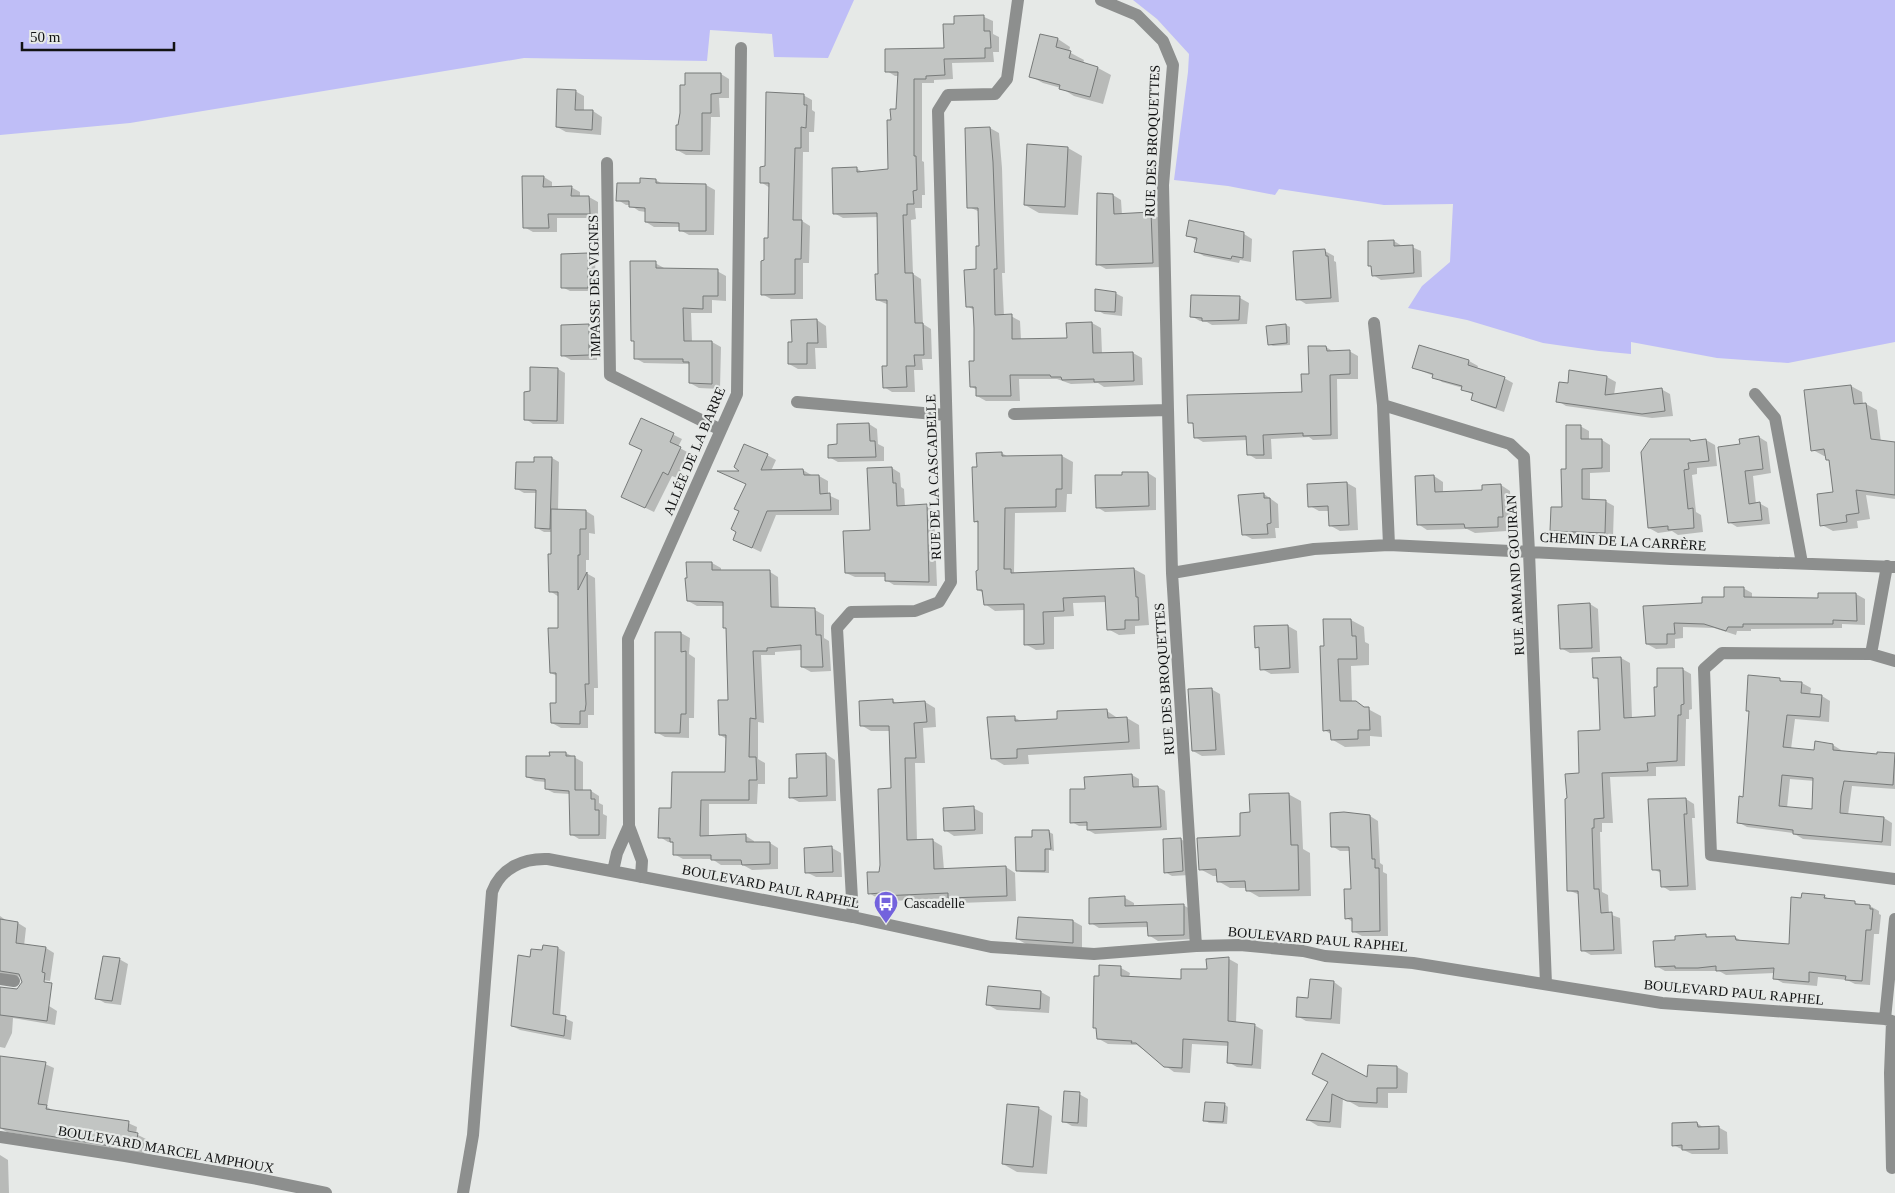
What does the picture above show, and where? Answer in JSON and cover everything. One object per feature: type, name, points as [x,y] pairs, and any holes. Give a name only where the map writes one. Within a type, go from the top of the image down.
[{"type":"street","name":"RUE DE LA CASCADELLE","points":[[853,917],[837,628],[851,612],[915,611],[939,602],[951,582],[938,111],[948,96],[995,94],[1007,79],[1018,0]]},
{"type":"street","name":"RUE DES BROQUETTES","points":[[1101,0],[1137,15],[1163,41],[1173,65],[1163,185],[1172,573],[1196,946]]},
{"type":"street","name":"ALLÉE DE LA BARRE","points":[[641,877],[642,861],[629,826],[628,639],[737,394],[740,48]]},
{"type":"street","name":"IMPASSE DES VIGNES","points":[[607,163],[610,375],[721,430]]},
{"type":"street","points":[[1374,323],[1383,405],[1389,546]]},
{"type":"street","points":[[1755,394],[1775,418],[1802,563]]},
{"type":"street","points":[[797,402],[946,415]]},
{"type":"street","name":"RUE ARMAND GOUIRAN","points":[[1383,405],[1510,444],[1524,457],[1546,984]]},
{"type":"street","points":[[1014,414],[1168,410]]},
{"type":"street","name":"CHEMIN DE LA CARRÈRE","points":[[1172,573],[1314,549],[1389,546],[1671,559],[1891,566]]},
{"type":"street","points":[[1871,654],[1891,566]]},
{"type":"street","points":[[1895,661],[1871,654],[1722,653],[1704,669],[1711,855],[1895,879]]},
{"type":"street","name":"ALLÉE DE LA BARRE","points":[[612,871],[629,826]]},
{"type":"street","name":"BOULEVARD PAUL RAPHEL","points":[[463,1193],[473,1135],[490,899],[495,883],[508,869],[534,858],[548,858],[853,917],[991,947],[1094,954],[1196,946],[1240,945],[1303,951],[1325,956],[1413,963],[1662,1003],[1891,1021]]},
{"type":"street","points":[[1892,1168],[1890,1073],[1895,919]]},
{"type":"street","points":[[0,979],[14,981]]},
{"type":"street","name":"BOULEVARD MARCEL AMPHOUX","points":[[0,1137],[134,1157],[326,1193]]},
{"type":"shaded area","points":[[0,0],[854,0],[828,58],[774,57],[772,34],[710,30],[707,61],[524,58],[130,123],[0,135]]},
{"type":"shaded area","points":[[1133,0],[1895,0],[1895,342],[1788,363],[1717,358],[1631,342],[1631,354],[1543,343],[1467,320],[1408,308],[1422,286],[1450,262],[1453,204],[1384,205],[1279,189],[1275,195],[1228,186],[1174,180],[1189,54],[1157,19]]},
{"type":"building","points":[[984,15],[984,31],[990,31],[991,48],[985,48],[985,58],[944,59],[945,75],[926,76],[926,79],[914,79],[914,156],[916,156],[917,190],[913,191],[914,204],[907,204],[907,215],[903,215],[905,273],[913,273],[915,323],[923,323],[924,355],[914,355],[915,366],[906,366],[907,387],[883,388],[882,366],[887,366],[887,300],[876,300],[875,274],[878,274],[877,213],[833,214],[832,168],[857,167],[857,172],[888,169],[887,120],[891,120],[890,109],[896,109],[898,72],[885,72],[885,49],[944,48],[943,24],[954,24],[954,16]]},
{"type":"building","points":[[1040,34],[1058,38],[1056,47],[1071,51],[1069,58],[1098,67],[1090,97],[1059,89],[1060,85],[1029,77]]},
{"type":"building","points":[[685,73],[721,73],[721,93],[711,94],[711,113],[702,113],[702,151],[676,150],[676,125],[678,125],[680,113],[680,85],[685,85]]},
{"type":"building","points":[[557,89],[576,90],[575,110],[593,110],[592,130],[556,127]]},
{"type":"building","points":[[766,92],[804,94],[804,105],[807,105],[806,128],[801,127],[801,148],[795,148],[793,220],[802,220],[801,259],[795,259],[795,294],[761,295],[761,261],[764,260],[764,238],[768,238],[769,183],[760,183],[760,167],[765,166]]},
{"type":"building","points":[[990,127],[997,269],[994,269],[995,315],[1012,314],[1012,339],[1067,338],[1066,323],[1092,322],[1093,353],[1133,352],[1134,381],[1094,382],[1094,379],[1062,380],[1061,377],[1051,377],[1050,375],[1010,375],[1011,396],[976,396],[976,387],[970,387],[969,361],[974,361],[973,307],[966,307],[964,270],[976,269],[976,246],[979,246],[978,208],[967,208],[965,128]]},
{"type":"building","points":[[1027,144],[1068,147],[1065,207],[1024,205]]},
{"type":"building","points":[[522,176],[544,176],[543,187],[572,186],[571,196],[589,196],[590,214],[548,214],[549,228],[523,228]]},
{"type":"building","points":[[640,178],[656,179],[656,183],[706,184],[706,231],[679,231],[679,223],[645,222],[645,208],[629,207],[629,201],[616,201],[617,183],[640,183]]},
{"type":"building","points":[[1097,193],[1113,194],[1114,214],[1151,212],[1153,263],[1096,265]]},
{"type":"building","points":[[1189,220],[1244,232],[1243,258],[1232,256],[1231,259],[1194,252],[1197,238],[1186,236]]},
{"type":"building","points":[[1394,240],[1394,246],[1413,245],[1414,273],[1372,276],[1371,266],[1368,266],[1368,241]]},
{"type":"building","points":[[1325,249],[1326,256],[1328,256],[1331,298],[1296,300],[1293,251]]},
{"type":"building","points":[[588,253],[588,288],[561,288],[561,254]]},
{"type":"building","points":[[630,261],[656,261],[656,268],[718,269],[718,296],[703,296],[703,309],[683,308],[684,341],[712,341],[712,384],[689,383],[689,362],[683,362],[683,359],[634,359],[634,341],[631,341]]},
{"type":"building","points":[[1095,289],[1116,292],[1115,312],[1095,311]]},
{"type":"building","points":[[1191,295],[1240,296],[1239,320],[1202,321],[1202,318],[1190,317]]},
{"type":"building","points":[[817,319],[818,343],[807,343],[807,364],[788,364],[788,342],[792,342],[791,320]]},
{"type":"building","points":[[589,324],[589,355],[561,356],[561,325]]},
{"type":"building","points":[[1286,324],[1287,343],[1268,345],[1266,326]]},
{"type":"building","points":[[1419,345],[1469,360],[1468,365],[1505,377],[1496,408],[1471,400],[1473,393],[1461,390],[1462,386],[1432,378],[1433,374],[1412,368]]},
{"type":"building","points":[[1308,346],[1326,346],[1327,351],[1350,350],[1350,374],[1330,375],[1331,435],[1303,436],[1303,433],[1263,435],[1264,455],[1247,455],[1246,436],[1194,438],[1193,423],[1188,423],[1187,395],[1302,392],[1301,374],[1309,374]]},
{"type":"building","points":[[530,367],[558,368],[557,421],[524,420],[524,392],[530,391]]},
{"type":"building","points":[[1569,370],[1607,376],[1605,395],[1662,388],[1665,411],[1642,414],[1556,402],[1559,382],[1568,383]]},
{"type":"building","points":[[1851,385],[1854,404],[1866,403],[1871,439],[1895,442],[1895,495],[1856,490],[1859,513],[1846,515],[1847,522],[1820,526],[1817,494],[1833,492],[1829,460],[1826,460],[1824,449],[1811,451],[1804,390]]},
{"type":"building","points":[[641,418],[674,433],[670,442],[681,447],[668,475],[663,472],[645,508],[621,497],[642,450],[629,444]]},
{"type":"building","points":[[869,423],[870,441],[875,441],[876,457],[828,458],[828,445],[837,444],[837,424]]},
{"type":"building","points":[[1566,425],[1581,425],[1581,439],[1602,439],[1602,468],[1582,469],[1582,499],[1606,500],[1605,533],[1550,531],[1551,507],[1562,507],[1561,469],[1566,469]]},
{"type":"building","points":[[1759,436],[1763,469],[1745,471],[1749,504],[1760,502],[1762,520],[1728,523],[1718,447],[1740,444],[1739,439]]},
{"type":"building","points":[[1650,439],[1690,439],[1690,441],[1706,439],[1709,461],[1688,463],[1689,469],[1684,470],[1688,509],[1693,508],[1694,528],[1668,530],[1668,526],[1648,528],[1641,452]]},
{"type":"building","points":[[744,444],[768,454],[761,470],[803,469],[804,475],[819,475],[820,494],[830,493],[831,510],[767,511],[752,548],[733,540],[736,532],[731,529],[739,511],[734,509],[746,484],[717,471],[739,471],[734,467]]},
{"type":"building","points":[[1002,452],[1002,456],[1062,455],[1062,489],[1056,489],[1056,507],[1005,508],[1004,569],[1011,569],[1011,573],[1134,568],[1139,620],[1125,620],[1125,629],[1107,630],[1105,596],[1063,598],[1064,611],[1043,612],[1044,644],[1024,645],[1024,604],[984,605],[982,590],[977,590],[978,521],[974,522],[972,467],[977,467],[976,453]]},
{"type":"building","points":[[534,457],[552,457],[550,529],[535,528],[536,490],[515,489],[516,462],[534,462]]},
{"type":"building","points":[[892,467],[893,483],[896,483],[897,506],[927,504],[929,582],[885,581],[885,573],[845,573],[843,531],[870,530],[867,468]]},
{"type":"building","points":[[1122,472],[1148,472],[1149,506],[1096,508],[1095,475],[1122,475]]},
{"type":"building","points":[[1434,475],[1435,492],[1482,490],[1482,485],[1501,484],[1503,517],[1498,517],[1498,527],[1465,528],[1464,524],[1417,525],[1415,476]]},
{"type":"building","points":[[1347,482],[1349,525],[1329,526],[1328,506],[1308,507],[1307,484]]},
{"type":"building","points":[[1264,493],[1264,498],[1270,498],[1271,523],[1267,524],[1268,534],[1242,535],[1238,495]]},
{"type":"building","points":[[551,509],[586,510],[586,529],[580,529],[578,590],[587,572],[589,684],[585,684],[586,704],[585,711],[580,711],[580,724],[551,723],[550,703],[556,703],[556,673],[550,673],[548,628],[558,628],[558,592],[549,592],[548,554],[551,554]]},
{"type":"building","points":[[686,562],[712,562],[712,570],[770,570],[771,607],[815,608],[816,635],[821,635],[823,667],[801,667],[801,645],[767,648],[767,651],[753,651],[756,719],[750,718],[749,757],[756,757],[757,780],[749,780],[749,800],[701,800],[700,836],[746,834],[746,842],[770,842],[770,864],[742,865],[741,860],[711,860],[711,855],[673,855],[673,842],[670,842],[670,838],[658,838],[659,808],[671,808],[672,772],[725,772],[726,735],[719,735],[718,700],[728,700],[726,628],[723,628],[723,602],[687,601]]},
{"type":"building","points":[[1724,587],[1744,587],[1744,597],[1818,598],[1818,593],[1856,593],[1857,621],[1833,620],[1833,624],[1743,624],[1743,627],[1728,627],[1726,631],[1704,624],[1674,623],[1675,634],[1667,634],[1667,644],[1646,644],[1643,606],[1702,603],[1702,597],[1724,597]]},
{"type":"building","points":[[1590,603],[1592,648],[1560,649],[1558,605]]},
{"type":"building","points":[[1323,619],[1351,619],[1352,636],[1356,636],[1357,659],[1338,659],[1340,701],[1356,701],[1364,707],[1369,707],[1370,730],[1358,730],[1358,739],[1331,740],[1330,730],[1323,731],[1320,646],[1324,646]]},
{"type":"building","points":[[1288,625],[1290,668],[1260,670],[1259,647],[1255,648],[1254,626]]},
{"type":"building","points":[[655,632],[681,632],[681,652],[686,651],[686,714],[681,714],[680,733],[655,733]]},
{"type":"building","points":[[1621,657],[1624,718],[1655,716],[1654,687],[1657,687],[1657,668],[1683,668],[1684,704],[1681,705],[1681,715],[1678,715],[1677,761],[1647,763],[1648,771],[1602,773],[1604,818],[1594,819],[1594,828],[1592,828],[1594,889],[1599,889],[1601,913],[1612,912],[1614,950],[1581,951],[1578,891],[1567,891],[1565,799],[1567,798],[1565,774],[1579,773],[1578,731],[1600,730],[1598,678],[1593,678],[1592,658]]},
{"type":"building","points":[[1748,675],[1780,678],[1780,681],[1802,682],[1801,693],[1822,695],[1820,717],[1787,715],[1783,747],[1814,750],[1815,741],[1833,744],[1833,750],[1877,754],[1877,752],[1895,753],[1893,785],[1844,781],[1841,796],[1840,813],[1884,817],[1882,842],[1793,834],[1793,830],[1737,823],[1739,796],[1743,797],[1749,711],[1746,711]],"holes":[[[1782,775],[1813,778],[1812,809],[1779,806]]]},
{"type":"building","points":[[1212,688],[1216,750],[1192,751],[1188,689]]},
{"type":"building","points":[[893,699],[893,703],[925,701],[927,722],[914,723],[916,758],[905,758],[907,840],[933,839],[934,869],[1006,866],[1007,896],[948,898],[948,893],[881,896],[881,893],[868,894],[867,872],[879,872],[880,865],[878,789],[891,788],[889,726],[860,726],[859,701]]},
{"type":"building","points":[[1107,709],[1108,718],[1127,717],[1129,742],[1017,749],[1017,758],[991,759],[987,717],[1015,716],[1015,721],[1057,719],[1057,711]]},
{"type":"building","points":[[549,752],[566,752],[566,756],[575,756],[575,790],[591,790],[591,799],[595,799],[595,810],[599,810],[599,835],[570,835],[569,791],[545,789],[545,779],[526,777],[526,756],[550,756]]},
{"type":"building","points":[[826,753],[827,796],[789,798],[789,778],[797,778],[796,754]]},
{"type":"building","points":[[1132,774],[1133,787],[1158,786],[1161,827],[1087,830],[1087,822],[1070,823],[1070,789],[1085,789],[1084,777]]},
{"type":"building","points":[[1289,793],[1291,845],[1298,845],[1299,890],[1246,891],[1245,881],[1217,882],[1216,869],[1199,870],[1197,838],[1240,836],[1240,813],[1250,812],[1249,794]]},
{"type":"building","points":[[1686,798],[1687,814],[1684,814],[1688,886],[1661,887],[1660,870],[1652,870],[1648,799]]},
{"type":"building","points":[[974,806],[975,830],[944,831],[943,808]]},
{"type":"building","points":[[1344,812],[1370,815],[1372,859],[1375,859],[1375,868],[1379,868],[1380,931],[1352,932],[1352,918],[1345,919],[1344,889],[1351,889],[1349,847],[1331,847],[1330,813]]},
{"type":"building","points":[[1032,830],[1049,830],[1051,849],[1045,849],[1045,871],[1016,871],[1015,837],[1032,837]]},
{"type":"building","points":[[1181,838],[1183,871],[1164,873],[1163,839]]},
{"type":"building","points":[[832,846],[833,872],[805,873],[804,848]]},
{"type":"building","points":[[1802,893],[1825,895],[1824,898],[1855,901],[1855,904],[1870,905],[1870,909],[1873,909],[1871,930],[1866,930],[1862,981],[1845,980],[1846,976],[1809,972],[1809,982],[1773,979],[1774,968],[1716,971],[1716,966],[1698,968],[1655,967],[1653,941],[1675,940],[1675,936],[1706,934],[1706,937],[1735,936],[1736,940],[1789,944],[1791,897],[1801,898]]},
{"type":"building","points":[[1125,896],[1125,906],[1184,904],[1184,935],[1148,936],[1147,922],[1089,924],[1089,898]]},
{"type":"building","points":[[1018,917],[1073,920],[1073,943],[1016,939]]},
{"type":"building","points":[[0,919],[18,922],[16,943],[46,947],[42,972],[45,973],[44,982],[52,983],[47,1021],[0,1015],[0,987],[17,989],[22,982],[19,974],[0,971]]},
{"type":"building","points":[[543,945],[558,947],[553,1014],[566,1016],[564,1036],[511,1026],[518,955],[530,957],[531,949],[542,950]]},
{"type":"building","points":[[103,956],[120,958],[112,1001],[95,999]]},
{"type":"building","points":[[1229,957],[1228,1021],[1255,1024],[1252,1065],[1227,1063],[1228,1042],[1183,1039],[1182,1068],[1164,1067],[1136,1043],[1131,1043],[1132,1041],[1097,1039],[1096,1028],[1093,1028],[1094,976],[1099,976],[1099,965],[1121,966],[1121,976],[1181,979],[1181,969],[1207,969],[1206,959]]},
{"type":"building","points":[[1310,979],[1334,981],[1331,1019],[1296,1017],[1297,997],[1308,998]]},
{"type":"building","points":[[988,986],[1041,991],[1040,1009],[986,1005]]},
{"type":"building","points":[[1322,1053],[1367,1077],[1368,1065],[1397,1066],[1397,1088],[1377,1088],[1377,1103],[1347,1101],[1332,1094],[1330,1122],[1306,1120],[1328,1082],[1312,1074]]},
{"type":"building","points":[[0,1056],[46,1062],[38,1104],[47,1105],[46,1109],[129,1121],[128,1131],[138,1133],[135,1150],[0,1128]]},
{"type":"building","points":[[1064,1091],[1080,1092],[1078,1123],[1062,1122]]},
{"type":"building","points":[[1205,1102],[1225,1103],[1223,1122],[1203,1121]]},
{"type":"building","points":[[1007,1104],[1039,1107],[1033,1167],[1002,1164]]},
{"type":"building","points":[[1697,1122],[1698,1127],[1719,1126],[1719,1149],[1682,1150],[1682,1145],[1672,1146],[1672,1123]]},
{"type":"place","name":"Cascadelle","points":[[886,924]]}]
